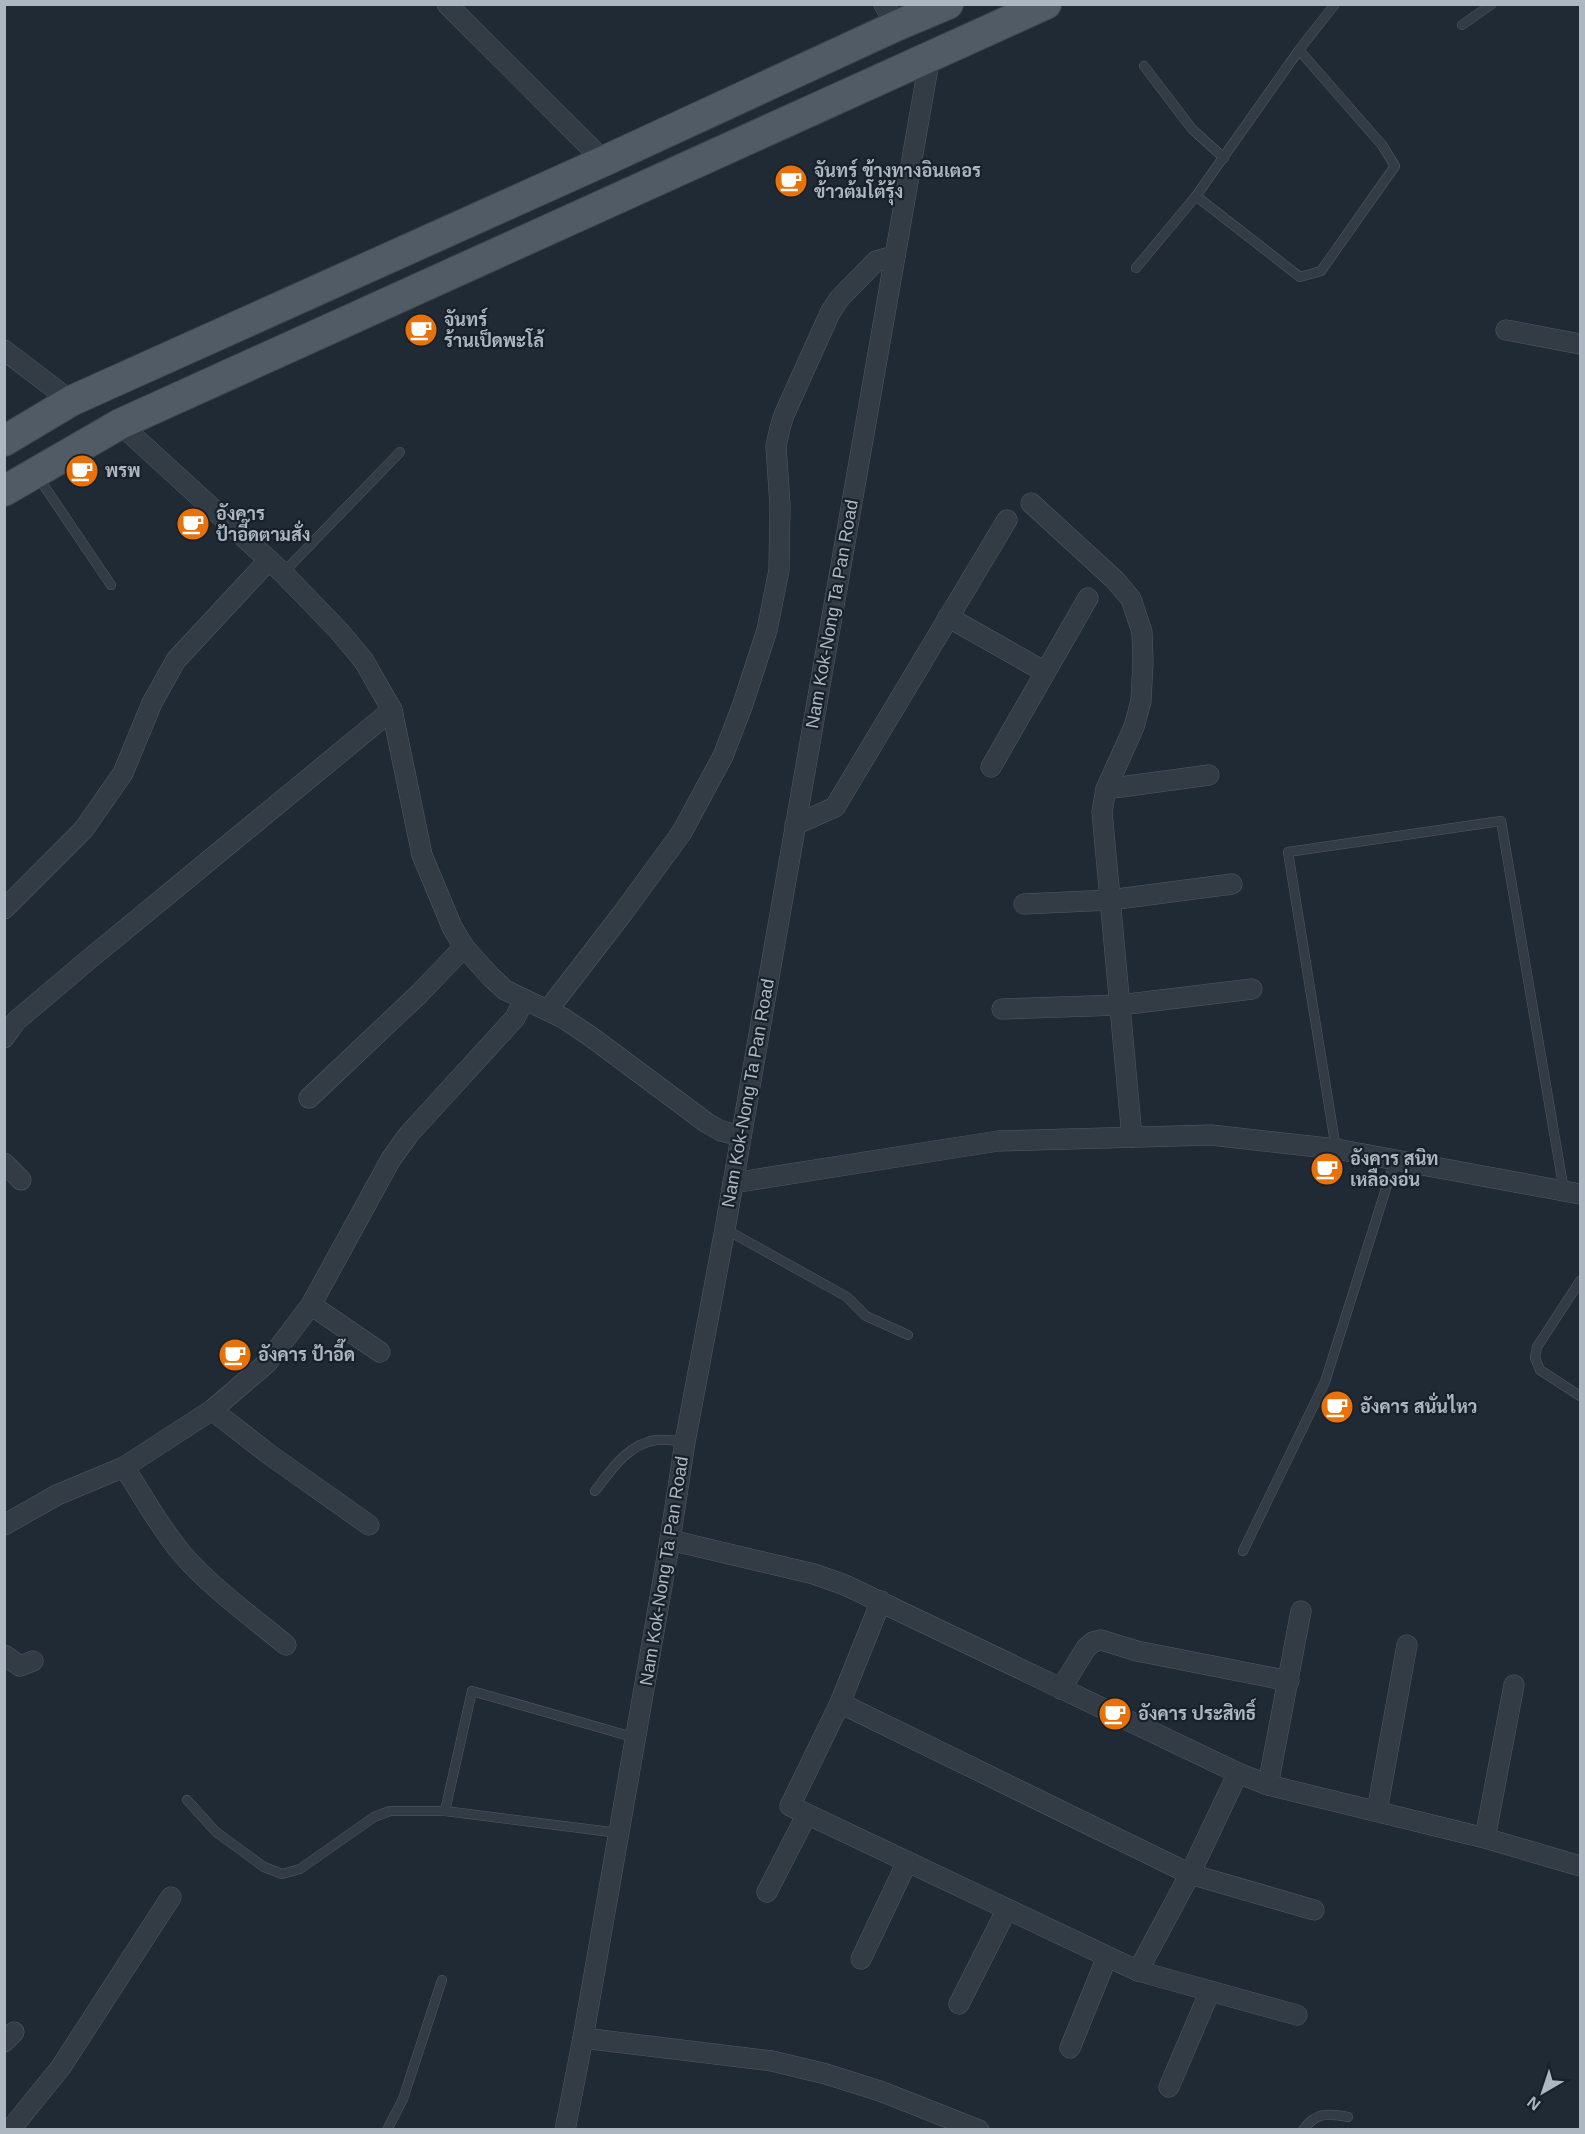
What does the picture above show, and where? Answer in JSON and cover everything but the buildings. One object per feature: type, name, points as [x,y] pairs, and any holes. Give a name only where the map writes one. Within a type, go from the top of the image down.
[{"type":"main road","points":[[4,441],[71,401],[604,161],[898,16],[948,4]]},
{"type":"main road","points":[[4,491],[120,424],[1046,4]]},
{"type":"main road","points":[[898,16],[930,56]]},
{"type":"street","points":[[447,4],[604,161]]},
{"type":"street","name":"Nam Kok-Nong Ta Pan Road","points":[[565,2130],[636,1738],[685,1442],[725,1229],[930,56]]},
{"type":"street","points":[[548,1011],[682,832],[723,756],[767,630],[779,570],[780,506],[776,446],[784,414],[830,312],[839,299],[876,261],[895,256]]},
{"type":"street","points":[[1506,330],[1581,344]]},
{"type":"street","points":[[4,350],[71,401]]},
{"type":"street","points":[[120,424],[276,567],[339,631],[364,661],[392,710],[422,855],[464,947],[505,990],[548,1011],[590,1036],[707,1123],[721,1131],[741,1136]]},
{"type":"street","points":[[1031,503],[1115,580],[1131,599],[1142,632],[1141,701],[1134,727],[1106,789],[1102,812],[1132,1137]]},
{"type":"street","points":[[795,825],[836,807],[1007,520]]},
{"type":"street","points":[[4,909],[84,829],[123,773],[152,703],[176,660],[276,567]]},
{"type":"street","points":[[991,767],[1088,598]]},
{"type":"street","points":[[948,617],[1045,672]]},
{"type":"street","points":[[4,1038],[16,1021],[392,710]]},
{"type":"street","points":[[1106,789],[1209,776]]},
{"type":"street","points":[[1024,904],[1110,900],[1232,884]]},
{"type":"street","points":[[309,1098],[419,994],[464,947]]},
{"type":"street","points":[[1002,1010],[1120,1005],[1252,989]]},
{"type":"street","points":[[4,1525],[57,1495],[124,1467],[212,1410],[267,1363],[311,1305],[391,1159],[409,1134],[515,1018],[524,1000]]},
{"type":"street","points":[[733,1183],[998,1141],[1211,1135],[1336,1149],[1572,1193]]},
{"type":"street","points":[[4,1163],[21,1180]]},
{"type":"street","points":[[311,1305],[380,1352]]},
{"type":"street","points":[[212,1410],[270,1455],[369,1525]]},
{"type":"street","points":[[124,1467],[165,1532],[183,1555],[209,1582],[286,1645]]},
{"type":"street","points":[[670,1540],[814,1574],[882,1601],[1061,1689],[1268,1785],[1485,1838],[1581,1866]]},
{"type":"street","points":[[882,1601],[840,1703],[790,1806],[1138,1971],[1298,2015]]},
{"type":"street","points":[[1268,1785],[1300,1611]]},
{"type":"street","points":[[1061,1689],[1086,1648],[1093,1642],[1101,1640],[1137,1651],[1288,1681]]},
{"type":"street","points":[[1377,1811],[1407,1645]]},
{"type":"street","points":[[4,1654],[20,1666],[33,1661]]},
{"type":"street","points":[[1485,1838],[1514,1685]]},
{"type":"street","points":[[840,1703],[1190,1874],[1314,1910]]},
{"type":"street","points":[[1138,1971],[1190,1874],[1238,1773]]},
{"type":"street","points":[[767,1892],[807,1814]]},
{"type":"street","points":[[861,1959],[907,1862]]},
{"type":"street","points":[[10,2130],[62,2067],[171,1897]]},
{"type":"street","points":[[959,2004],[1007,1910]]},
{"type":"street","points":[[1070,2048],[1107,1957]]},
{"type":"street","points":[[1169,2087],[1210,1991]]},
{"type":"street","points":[[583,2038],[772,2061],[826,2074],[880,2091],[979,2130]]},
{"type":"lane","points":[[1136,268],[1196,196],[1299,50],[1335,4]]},
{"type":"lane","points":[[1462,26],[1492,4]]},
{"type":"lane","points":[[1196,196],[1300,277],[1321,271],[1355,223],[1395,166],[1382,145],[1299,50]]},
{"type":"lane","points":[[1144,66],[1192,129],[1224,158]]},
{"type":"lane","points":[[276,567],[400,452]]},
{"type":"lane","points":[[35,472],[111,585]]},
{"type":"lane","points":[[1336,1149],[1288,852],[1501,821],[1572,1193]]},
{"type":"lane","points":[[1243,1551],[1325,1382],[1395,1160]]},
{"type":"lane","points":[[725,1229],[846,1297],[866,1316],[908,1335]]},
{"type":"lane","points":[[1581,1281],[1538,1347],[1534,1358],[1540,1370],[1581,1396]]},
{"type":"lane","points":[[595,1491],[627,1453],[644,1443],[658,1440],[685,1442]]},
{"type":"lane","points":[[446,1811],[472,1691],[636,1738]]},
{"type":"lane","points":[[187,1800],[216,1832],[264,1867],[282,1874],[300,1869],[374,1817],[390,1811],[446,1811],[619,1833]]},
{"type":"lane","points":[[387,2130],[403,2099],[442,1980]]},
{"type":"lane","points":[[1303,2130],[1311,2119],[1329,2113],[1348,2117]]},
{"type":"place","name":"จันทร์ ข้างทางอินเตอร ข้าวต้มโต้รุ้ง","points":[[791,181]]},
{"type":"place","name":"จันทร์ ร้านเป็ดพะโล้","points":[[421,330]]},
{"type":"place","name":"พรพ","points":[[82,471]]},
{"type":"place","name":"อังคาร ป้าอี๊ดตามสั่ง","points":[[193,524]]},
{"type":"place","name":"อังคาร สนิท เหลืองอ่น","points":[[1327,1169]]},
{"type":"place","name":"อังคาร ป้าอี๊ด","points":[[235,1355]]},
{"type":"place","name":"อังคาร สนั่นไหว","points":[[1337,1407]]},
{"type":"place","name":"อังคาร ประสิทธิ์","points":[[1115,1714]]}]
